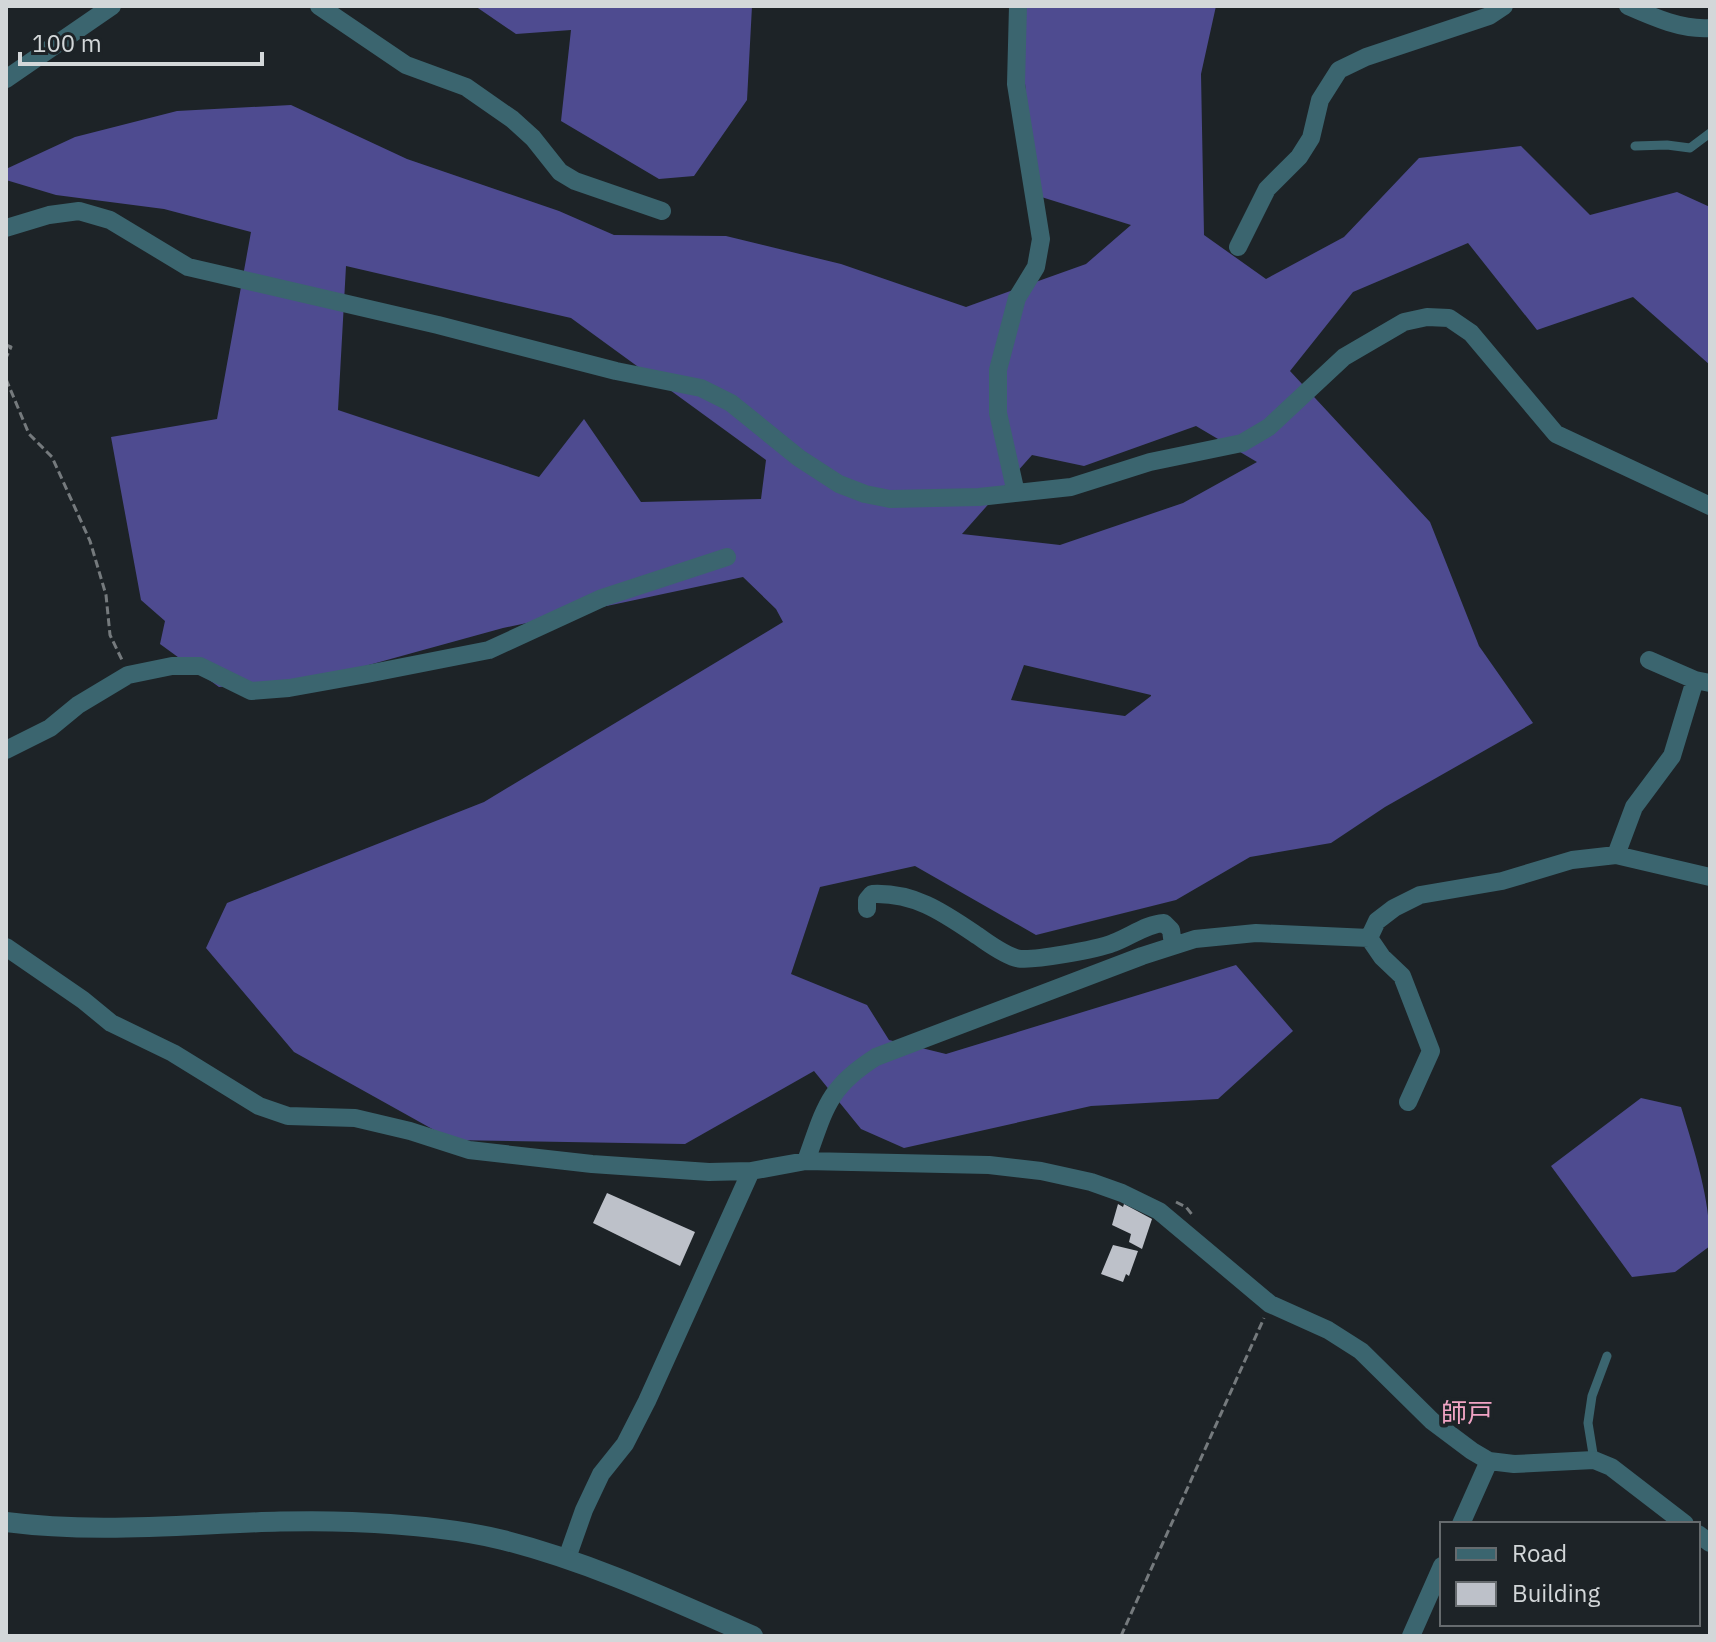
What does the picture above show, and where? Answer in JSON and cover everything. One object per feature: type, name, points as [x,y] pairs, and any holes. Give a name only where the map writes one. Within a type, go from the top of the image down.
[{"type":"street","points":[[6,79],[112,6]]},
{"type":"street","points":[[319,6],[406,65],[466,87],[512,119],[533,138],[560,172],[575,181],[662,211]]},
{"type":"street","points":[[1016,493],[998,413],[998,370],[1017,298],[1036,267],[1041,239],[1016,84],[1018,6]]},
{"type":"street","points":[[1238,247],[1267,189],[1299,157],[1311,138],[1320,100],[1339,70],[1366,57],[1489,16],[1504,6]]},
{"type":"street","points":[[1628,6],[1662,20],[1700,29],[1710,28]]},
{"type":"street","points":[[6,228],[49,215],[79,211],[110,220],[188,267],[438,325],[616,371],[701,388],[731,403],[799,458],[839,484],[890,499],[1071,487],[1150,462],[1242,443],[1269,427],[1344,357],[1404,322],[1427,317],[1449,318],[1471,333],[1556,434],[1710,506]]},
{"type":"street","points":[[6,750],[50,728],[78,705],[128,675],[172,666],[200,666],[251,691],[289,688],[489,650],[602,598],[727,557]]},
{"type":"street","points":[[1616,855],[1634,807],[1672,756],[1702,682],[1649,660]]},
{"type":"street","points":[[1369,938],[1377,921],[1420,895],[1502,881],[1572,860],[1616,855],[1710,877]]},
{"type":"street","points":[[867,909],[867,900],[872,894],[910,897],[935,907],[989,944],[1017,958],[1037,958],[1110,945],[1155,924],[1164,923],[1171,930],[1173,945]]},
{"type":"street","points":[[806,1161],[831,1096],[850,1074],[876,1057],[1195,939],[1242,933],[1369,938]]},
{"type":"street","points":[[1369,938],[1382,957],[1402,976],[1431,1051],[1408,1102]]},
{"type":"street","points":[[6,947],[111,1023],[173,1053],[259,1106],[288,1116],[355,1118],[469,1150],[607,1165],[709,1172],[751,1171],[806,1161],[989,1165],[1041,1171],[1091,1182],[1159,1211],[1270,1304],[1328,1330],[1361,1351],[1432,1421],[1489,1461],[1554,1464],[1594,1460],[1611,1467],[1682,1522]]},
{"type":"street","points":[[567,1558],[601,1474],[625,1444],[647,1401],[751,1171]]},
{"type":"street","points":[[1462,1522],[1489,1461]]},
{"type":"street","points":[[6,1522],[55,1527],[124,1528],[351,1522],[426,1527],[501,1540],[567,1558],[753,1636]]},
{"type":"street","points":[[1411,1636],[1440,1571]]},
{"type":"lane","points":[[1635,146],[1690,148],[1710,133]]},
{"type":"lane","points":[[1594,1460],[1588,1423],[1592,1396],[1607,1356]]},
{"type":"path","points":[[6,345],[11,347],[6,358]]},
{"type":"path","points":[[6,379],[29,434],[52,457],[90,541],[106,595],[110,635],[128,675]]},
{"type":"path","points":[[1121,1636],[1270,1304]]},
{"type":"shaded area","points":[[475,6],[752,6],[747,100],[694,176],[659,179],[561,121],[571,30],[516,34]]},
{"type":"shaded area","points":[[1018,6],[1216,6],[1201,74],[1204,235],[1266,279],[1344,237],[1419,158],[1521,146],[1590,215],[1677,192],[1710,207],[1710,365],[1633,297],[1537,330],[1468,243],[1353,292],[1290,371],[1430,522],[1479,646],[1533,723],[1385,807],[1331,843],[1250,857],[1176,900],[1036,935],[915,866],[820,887],[791,974],[867,1005],[889,1040],[946,1054],[1236,965],[1293,1031],[1218,1099],[1091,1106],[904,1148],[861,1129],[814,1071],[685,1144],[452,1140],[294,1052],[206,948],[227,903],[484,802],[783,622],[776,609],[743,577],[503,628],[307,682],[219,687],[160,644],[165,621],[141,600],[111,437],[217,419],[251,232],[164,209],[56,195],[6,180],[6,169],[75,137],[177,111],[291,105],[407,159],[559,211],[614,235],[726,236],[841,264],[966,307],[1086,264],[1131,225],[1035,195]],"holes":[[[346,266],[571,318],[766,460],[761,499],[641,502],[584,419],[539,477],[338,410]],[[1196,426],[1257,462],[1183,503],[1060,545],[962,534],[1032,455],[1084,466]],[[1024,665],[1151,695],[1125,716],[1011,700]]]},
{"type":"shaded area","points":[[1641,1098],[1681,1107],[1705,1193],[1710,1246],[1675,1272],[1632,1277],[1551,1166]]},
{"type":"building","points":[[607,1193],[695,1232],[680,1266],[593,1223]]},
{"type":"building","points":[[1118,1204],[1123,1207],[1124,1204],[1152,1219],[1142,1249],[1129,1242],[1131,1234],[1112,1225]]},
{"type":"building","points":[[1113,1245],[1138,1251],[1129,1276],[1126,1274],[1123,1282],[1101,1274]]},
{"type":"district","name":"師戸","points":[[1467,1412]]}]
